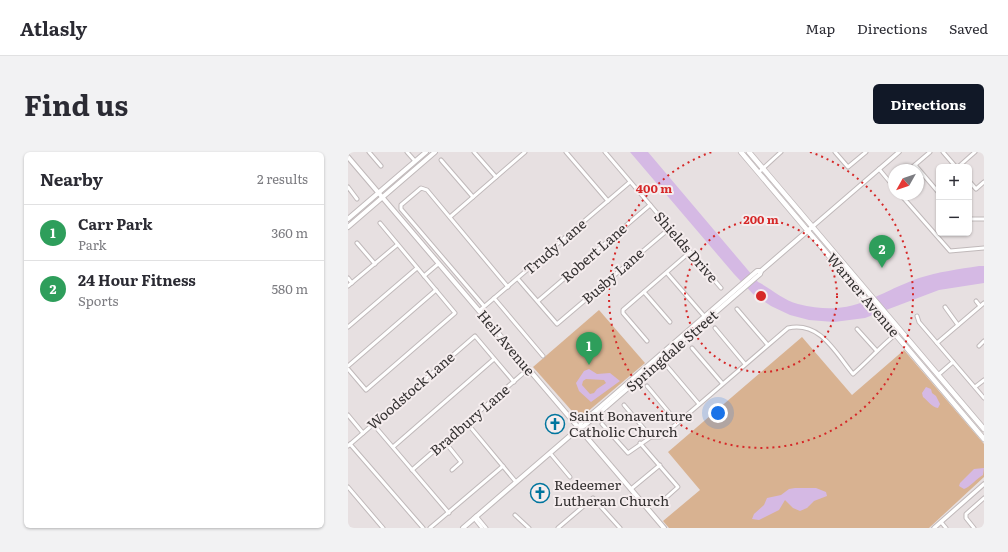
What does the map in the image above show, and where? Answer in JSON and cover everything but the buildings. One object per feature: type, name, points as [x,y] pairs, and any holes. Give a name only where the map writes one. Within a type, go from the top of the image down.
[{"type":"main road","points":[[348,219],[426,152]]},
{"type":"main road","points":[[348,227],[435,152]]},
{"type":"main road","name":"Warner Avenue","points":[[742,152],[773,189],[810,228],[852,278],[874,299],[984,429]]},
{"type":"main road","name":"Warner Avenue","points":[[749,152],[790,201],[810,228]]},
{"type":"main road","name":"Heil Avenue","points":[[348,157],[664,528]]},
{"type":"main road","points":[[773,189],[778,192],[787,202],[790,201]]},
{"type":"main road","name":"Springdale Street","points":[[463,528],[579,428],[584,426],[744,285],[760,274],[761,271],[810,228]]},
{"type":"main road","name":"Warner Avenue","points":[[852,278],[861,293],[984,439]]},
{"type":"main road","points":[[861,293],[864,292],[874,299]]},
{"type":"street","points":[[369,152],[381,166]]},
{"type":"street","points":[[407,152],[415,161]]},
{"type":"street","points":[[474,152],[496,177]]},
{"type":"street","points":[[508,287],[450,217],[525,152]]},
{"type":"street","points":[[566,152],[608,201]]},
{"type":"street","name":"Shields Drive","points":[[605,152],[721,288]]},
{"type":"street","points":[[759,172],[781,152]]},
{"type":"street","points":[[835,152],[848,167],[866,152]]},
{"type":"street","name":"Springdale Street","points":[[810,228],[899,152]]},
{"type":"street","points":[[916,164],[930,152]]},
{"type":"street","points":[[943,152],[954,164]]},
{"type":"street","points":[[961,164],[975,152]]},
{"type":"street","points":[[441,160],[472,197]]},
{"type":"street","points":[[879,169],[888,179]]},
{"type":"street","points":[[924,176],[936,190]]},
{"type":"street","name":"Trudy Lane","points":[[479,311],[630,182]]},
{"type":"street","points":[[972,184],[976,189],[984,182]]},
{"type":"street","points":[[348,187],[358,199]]},
{"type":"street","name":"Heil Avenue","points":[[450,217],[423,188],[400,207],[484,306]]},
{"type":"street","points":[[905,200],[950,251],[984,248]]},
{"type":"street","name":"Robert Lane","points":[[538,301],[650,205]]},
{"type":"street","points":[[972,220],[984,219]]},
{"type":"street","points":[[348,369],[366,390],[455,313],[380,224]]},
{"type":"street","name":"Busby Lane","points":[[538,301],[557,324],[670,228]]},
{"type":"street","points":[[358,243],[375,264]]},
{"type":"street","points":[[348,286],[397,245]]},
{"type":"street","points":[[647,341],[622,311],[690,252]]},
{"type":"street","points":[[424,276],[438,264]]},
{"type":"street","points":[[348,327],[417,268]]},
{"type":"street","points":[[667,273],[706,319]]},
{"type":"street","points":[[348,278],[352,283]]},
{"type":"street","points":[[518,279],[538,301]]},
{"type":"street","points":[[348,366],[436,290]]},
{"type":"street","points":[[644,292],[670,322]]},
{"type":"street","points":[[494,298],[543,356]]},
{"type":"street","points":[[976,301],[980,306]]},
{"type":"street","points":[[937,343],[984,303]]},
{"type":"street","points":[[945,307],[958,324]]},
{"type":"street","points":[[737,308],[767,344]]},
{"type":"street","points":[[917,316],[919,322],[984,398]]},
{"type":"street","points":[[602,424],[628,453],[651,436],[660,437],[767,344],[788,328],[796,326],[812,329],[820,334],[853,374],[872,357],[876,350],[900,330]]},
{"type":"street","points":[[715,328],[745,364]]},
{"type":"street","points":[[857,329],[876,350]]},
{"type":"street","name":"Woodstock Lane","points":[[349,445],[475,336],[494,359]]},
{"type":"street","points":[[978,346],[984,341]]},
{"type":"street","points":[[692,348],[722,383]]},
{"type":"street","points":[[661,358],[699,404]]},
{"type":"street","points":[[393,447],[494,359],[514,382]]},
{"type":"street","points":[[933,379],[953,362]]},
{"type":"street","name":"Bradbury Lane","points":[[412,470],[528,369]]},
{"type":"street","points":[[975,388],[984,380]]},
{"type":"street","points":[[647,386],[677,422]]},
{"type":"street","points":[[624,405],[651,436]]},
{"type":"street","points":[[348,415],[363,433]]},
{"type":"street","points":[[467,423],[516,482]]},
{"type":"street","points":[[373,424],[449,513]]},
{"type":"street","points":[[445,442],[461,462],[452,470]]},
{"type":"street","points":[[640,443],[678,487],[659,504]]},
{"type":"street","points":[[349,445],[423,528]]},
{"type":"street","points":[[550,453],[570,477]]},
{"type":"street","points":[[631,489],[660,465]]},
{"type":"street","points":[[430,528],[503,466]]},
{"type":"street","points":[[934,528],[984,484]]},
{"type":"street","points":[[348,487],[383,528]]},
{"type":"street","points":[[558,528],[593,498],[620,528]]},
{"type":"street","points":[[974,528],[965,516],[984,498]]},
{"type":"street","points":[[515,515],[529,528]]},
{"type":"street","points":[[475,517],[482,528]]},
{"type":"street","points":[[475,517],[486,528]]},
{"type":"street","points":[[941,522],[946,528]]},
{"type":"shaded area","points":[[630,152],[648,152],[758,282],[782,297],[798,304],[817,308],[848,306],[862,303],[919,278],[941,272],[979,266],[984,266],[984,283],[939,290],[865,318],[834,322],[809,320],[790,315],[771,306],[753,294],[734,274]]},
{"type":"shaded area","points":[[599,310],[645,363],[579,419],[533,367]]},
{"type":"shaded area","points":[[802,337],[852,395],[904,350],[984,444],[984,477],[929,528],[669,528],[663,521],[700,490],[668,452]]},
{"type":"shaded area","points":[[589,369],[597,374],[610,373],[620,381],[591,402],[579,391],[576,383],[584,371]],"holes":[[[586,379],[604,380],[606,383],[594,393],[590,394],[582,385],[583,381]]]},
{"type":"shaded area","points":[[926,387],[931,389],[932,393],[936,396],[940,404],[938,408],[923,397],[922,393]]},
{"type":"shaded area","points":[[984,468],[983,475],[969,486],[964,489],[959,486],[960,483],[974,469]]},
{"type":"shaded area","points":[[816,488],[826,492],[827,496],[814,501],[807,508],[800,511],[793,508],[785,500],[779,510],[759,520],[752,519],[754,514],[764,505],[767,498],[781,495],[789,489]]},
{"type":"place","name":"24 Hour Fitness","points":[[882,268]]},
{"type":"place","name":"Carr Park","points":[[589,365]]},
{"type":"place","name":"Saint Bonaventure Catholic Church","points":[[555,424]]},
{"type":"place","name":"Redeemer Lutheran Church","points":[[540,493]]}]
